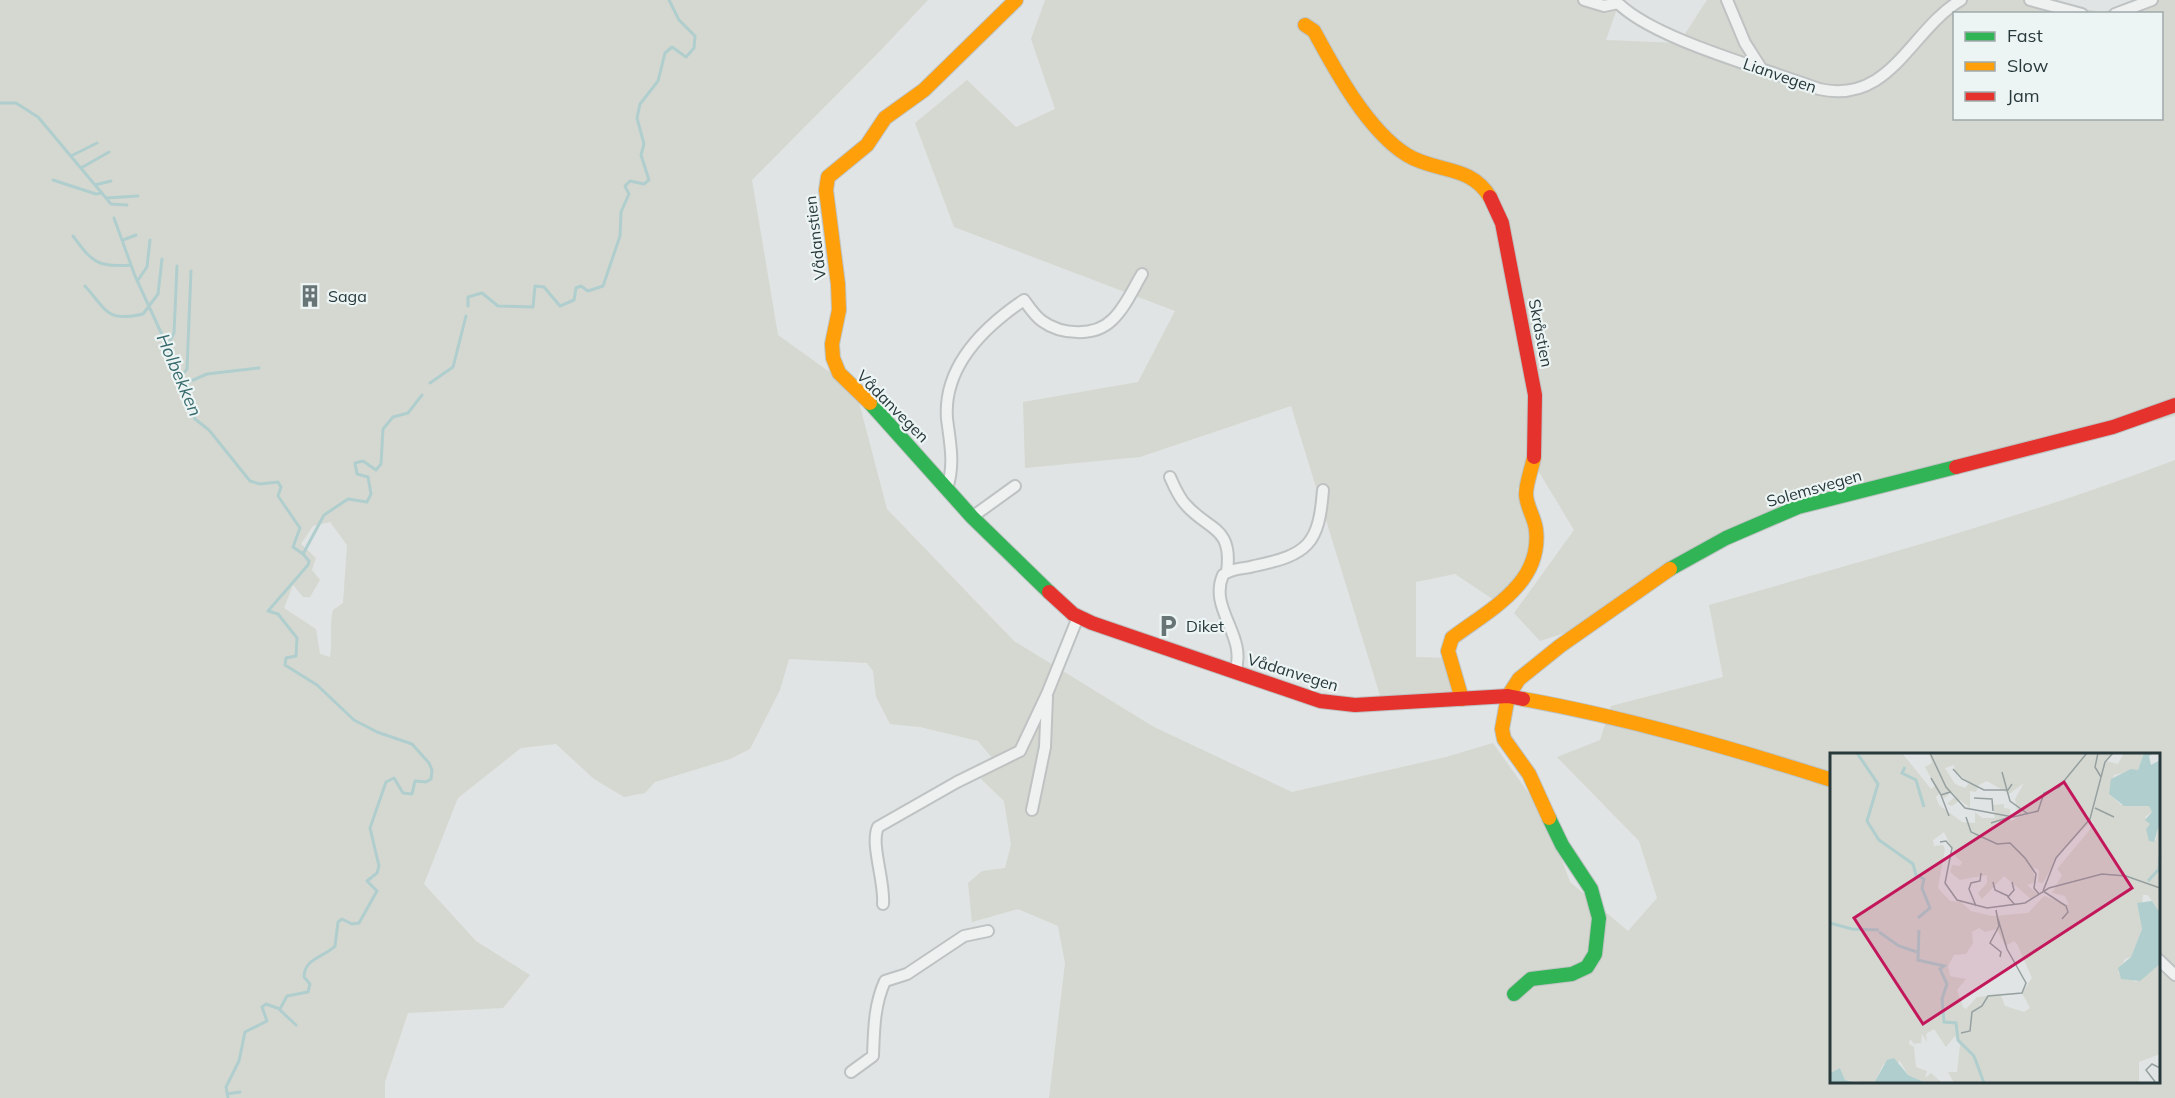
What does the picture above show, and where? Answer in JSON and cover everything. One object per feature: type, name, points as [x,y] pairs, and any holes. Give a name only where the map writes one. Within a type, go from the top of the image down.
[{"type":"street","name":"Vådanstien","points":[[838,373],[833,358],[832,344],[839,310],[826,190],[828,177],[867,145],[891,112],[924,90],[1016,0]]},
{"type":"street","points":[[1584,0],[1604,6],[1617,2]]},
{"type":"street","points":[[1727,0],[1745,43],[1761,68]]},
{"type":"street","name":"Lianvegen","points":[[1617,2],[1635,16],[1668,34],[1831,92],[1860,88],[1888,70],[1942,14],[1961,0]]},
{"type":"street","points":[[2030,0],[2075,12]]},
{"type":"street","points":[[2120,12],[2152,0]]},
{"type":"street","name":"Skråstien","points":[[1305,25],[1314,31],[1362,107],[1392,141],[1415,159],[1472,177],[1494,199],[1502,223],[1535,394],[1536,449],[1526,494],[1536,527],[1537,546],[1529,571],[1520,585],[1452,638],[1448,651],[1462,699]]},
{"type":"street","points":[[947,488],[952,454],[947,394],[953,375],[980,337],[1024,300],[1041,320],[1055,327],[1084,333],[1098,329],[1118,313],[1142,274]]},
{"type":"street","name":"Vådanvegen","points":[[838,373],[885,417],[972,517],[1047,592],[1078,617],[1311,698],[1337,704],[1508,696],[1563,706],[1741,752],[1830,779]]},
{"type":"street","name":"Solemsvegen","points":[[1508,696],[1519,679],[1529,670],[1607,610],[1706,549],[1757,522],[1798,507],[2122,424],[2175,405]]},
{"type":"street","points":[[1170,477],[1184,504],[1216,527],[1223,536],[1227,572]]},
{"type":"street","points":[[972,517],[1015,486]]},
{"type":"street","points":[[1235,672],[1238,647],[1219,598],[1221,580],[1227,572],[1271,563],[1300,551],[1311,542],[1320,525],[1323,490]]},
{"type":"street","points":[[883,904],[884,881],[875,836],[878,827],[957,782],[1016,754],[1023,747],[1078,617]]},
{"type":"street","points":[[1032,810],[1044,747],[1047,694]]},
{"type":"street","points":[[1508,696],[1502,729],[1504,739],[1529,774],[1562,844],[1591,889],[1599,918],[1595,954],[1587,967],[1572,974],[1532,979],[1514,994]]},
{"type":"street","points":[[851,1072],[873,1056],[874,1019],[879,994],[885,981],[907,974],[964,936],[988,931]]},
{"type":"street","points":[[2160,961],[2175,975]]},
{"type":"shaded area","points":[[0,0],[928,0],[752,180],[778,335],[856,391],[887,509],[1014,641],[1154,727],[1292,792],[1446,757],[1493,743],[1547,819],[1570,882],[1628,931],[1657,898],[1639,841],[1557,757],[1600,740],[1611,706],[1723,677],[1709,605],[2002,520],[2175,460],[2175,1098],[1049,1098],[1065,963],[1058,926],[1018,909],[972,922],[968,883],[982,871],[1005,868],[1011,845],[1004,801],[981,779],[993,759],[978,741],[920,727],[890,724],[876,697],[873,671],[867,663],[789,659],[780,690],[750,749],[730,759],[655,782],[645,793],[624,797],[594,779],[556,744],[521,748],[458,798],[424,884],[476,941],[530,975],[503,1008],[408,1013],[385,1082],[385,1098],[0,1098]],"holes":[[[330,522],[347,545],[343,603],[333,610],[330,657],[320,654],[316,629],[284,608],[293,585],[303,597],[310,597],[320,580],[312,570],[316,558],[301,544],[313,526]]]},
{"type":"shaded area","points":[[1045,0],[1620,0],[1606,40],[1679,43],[1707,0],[2043,0],[2052,4],[2103,12],[2132,4],[2132,0],[2175,0],[2175,416],[1797,515],[1712,552],[1602,621],[1540,641],[1514,613],[1574,530],[1536,467],[1517,489],[1534,544],[1500,604],[1455,574],[1416,582],[1416,657],[1449,658],[1456,694],[1382,702],[1291,406],[1140,457],[1025,468],[1023,402],[1138,382],[1175,311],[954,227],[915,123],[967,80],[1016,127],[1055,109],[1031,39]]},
{"type":"waterway","points":[[468,306],[468,297],[482,293],[498,306],[533,307],[535,286],[544,287],[560,306],[574,300],[576,288],[581,286],[588,291],[603,286],[620,236],[621,212],[629,194],[625,186],[630,181],[644,184],[649,180],[641,155],[644,144],[637,118],[640,104],[658,81],[665,53],[672,47],[686,57],[694,48],[695,36],[679,20],[669,0]]},
{"type":"waterway","points":[[0,103],[16,103],[38,117],[111,204],[127,205]]},
{"type":"waterway","points":[[71,156],[97,143]]},
{"type":"waterway","points":[[81,168],[109,152]]},
{"type":"waterway","points":[[53,180],[96,194],[102,193]]},
{"type":"waterway","points":[[95,185],[111,181]]},
{"type":"waterway","points":[[106,198],[138,196]]},
{"type":"waterway","name":"Holbekken","points":[[114,218],[135,276],[181,376],[195,419],[209,430],[250,481],[260,484],[278,482],[281,487],[278,496],[300,528],[293,547],[303,554]]},
{"type":"waterway","points":[[123,240],[136,235]]},
{"type":"waterway","points":[[73,236],[85,252],[97,261],[111,265],[131,265]]},
{"type":"waterway","points":[[138,280],[147,267],[150,240]]},
{"type":"waterway","points":[[85,286],[104,308],[115,316],[143,314],[158,294],[162,259]]},
{"type":"waterway","points":[[167,346],[174,333],[177,266]]},
{"type":"waterway","points":[[181,376],[187,369],[191,271]]},
{"type":"waterway","points":[[430,383],[453,367],[466,316]]},
{"type":"waterway","points":[[184,384],[207,374],[259,368]]},
{"type":"waterway","points":[[228,1098],[226,1087],[239,1061],[245,1032],[267,1021],[262,1007],[266,1004],[280,1009],[287,996],[308,992],[310,984],[304,977],[307,966],[335,946],[338,922],[342,919],[352,924],[359,923],[377,891],[367,881],[377,873],[379,866],[370,828],[386,782],[394,778],[403,793],[412,794],[415,781],[426,782],[431,779],[432,770],[429,763],[412,744],[377,732],[354,720],[317,685],[285,665],[286,658],[296,656],[297,638],[278,614],[268,611],[308,565],[309,561],[303,554],[324,515],[348,499],[367,502],[371,494],[368,477],[357,474],[355,463],[363,461],[376,470],[381,464],[383,429],[393,417],[408,413],[422,395]]},
{"type":"waterway","points":[[280,1010],[296,1025]]},
{"type":"waterway","points":[[227,1094],[240,1092]]},
{"type":"traffic: fast","points":[[870,403],[972,517],[1049,592]]},
{"type":"traffic: fast","points":[[1670,569],[1726,538],[1798,507],[1956,467]]},
{"type":"traffic: fast","points":[[1514,994],[1531,979],[1572,974],[1587,967],[1595,954],[1599,918],[1591,889],[1562,845],[1549,818]]},
{"type":"traffic: slow","points":[[870,403],[839,373],[833,358],[832,344],[839,310],[838,284],[826,190],[828,177],[867,145],[885,118],[924,90],[1016,0]]},
{"type":"traffic: slow","points":[[1305,25],[1314,31],[1342,81],[1379,131],[1407,155],[1418,161],[1452,170],[1473,179],[1490,197]]},
{"type":"traffic: slow","points":[[1462,699],[1448,651],[1452,638],[1510,594],[1522,581],[1531,566],[1536,549],[1536,530],[1526,494],[1534,457]]},
{"type":"traffic: slow","points":[[1549,818],[1529,774],[1504,739],[1502,729],[1508,696],[1519,679],[1560,646],[1670,569]]},
{"type":"traffic: slow","points":[[1523,699],[1601,715],[1679,735],[1830,779]]},
{"type":"traffic: jam","points":[[1490,197],[1502,223],[1535,395],[1534,457]]},
{"type":"traffic: jam","points":[[1956,467],[2113,427],[2175,405]]},
{"type":"traffic: jam","points":[[1049,592],[1073,614],[1092,623],[1320,701],[1355,705],[1508,696],[1523,699]]},
{"type":"place","name":"Saga","points":[[310,296]]},
{"type":"place","name":"Diket","points":[[1168,626]]}]
